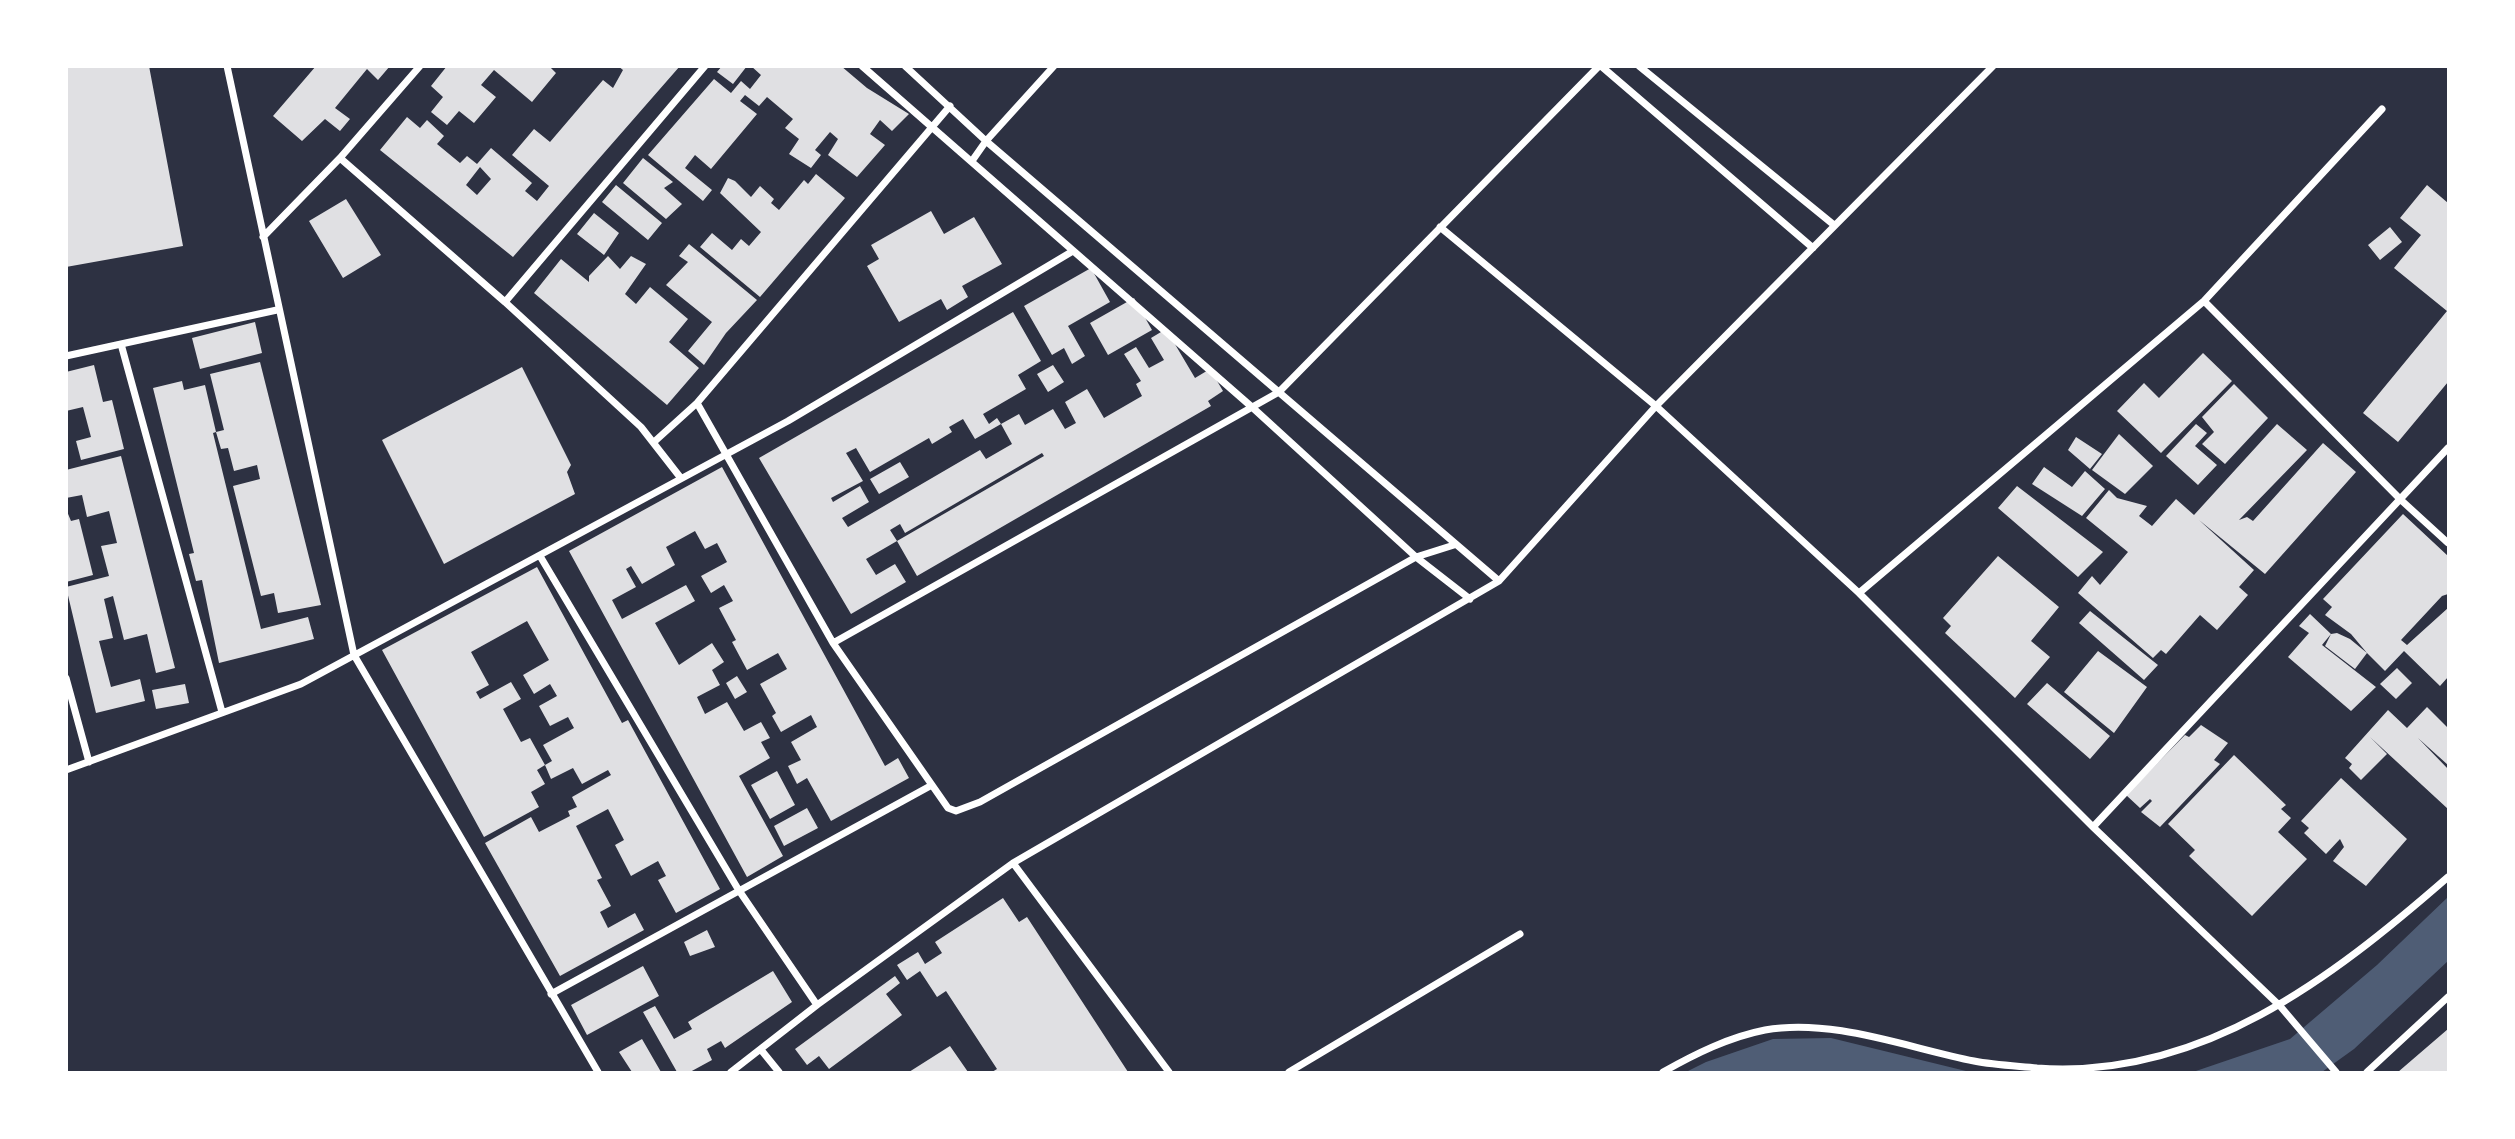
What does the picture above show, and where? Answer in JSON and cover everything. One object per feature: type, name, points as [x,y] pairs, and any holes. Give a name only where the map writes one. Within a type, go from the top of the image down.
[{"type":"street","points":[[227,66],[277,310],[354,655],[598,1073]]},
{"type":"street","points":[[263,237],[340,158],[420,66]]},
{"type":"street","points":[[505,302],[705,66]]},
{"type":"street","points":[[862,66],[1253,408],[1416,557],[1470,599]]},
{"type":"street","points":[[905,66],[986,141],[1499,581]]},
{"type":"street","points":[[972,162],[986,141],[1054,66]]},
{"type":"street","points":[[833,643],[1279,392],[1600,66],[1813,248]]},
{"type":"street","points":[[1639,66],[1834,225]]},
{"type":"street","points":[[731,1073],[817,1005],[1013,863],[1499,581],[1656,406],[1834,225],[1942,121],[1993,66]]},
{"type":"street","points":[[654,442],[697,403],[950,106]]},
{"type":"street","points":[[1860,593],[2204,301],[2382,109]]},
{"type":"street","points":[[340,158],[505,302],[654,442],[680,477]]},
{"type":"street","points":[[1440,227],[1656,406],[1860,593],[2093,827],[2280,1006],[2336,1073]]},
{"type":"street","points":[[66,770],[301,684],[725,455],[1073,251]]},
{"type":"street","points":[[2204,301],[2401,500],[2448,543]]},
{"type":"street","points":[[66,356],[277,310]]},
{"type":"street","points":[[121,344],[222,712]]},
{"type":"street","points":[[697,403],[833,643],[948,808],[956,811],[980,802],[1416,557],[1454,544]]},
{"type":"street","points":[[2093,827],[2448,448]]},
{"type":"street","points":[[540,556],[738,889],[817,1005]]},
{"type":"street","points":[[66,678],[89,762]]},
{"type":"street","points":[[551,994],[738,889],[932,785]]},
{"type":"street","points":[[1013,863],[1169,1073]]},
{"type":"street","points":[[1663,1073],[1695,1054],[1768,1030],[1814,1029],[1852,1034],[1977,1062],[2041,1068],[2141,1061],[2220,1037],[2280,1006],[2379,938],[2448,877]]},
{"type":"street","points":[[1289,1073],[1520,934]]},
{"type":"street","points":[[2367,1073],[2448,997]]},
{"type":"street","points":[[762,1051],[779,1073]]},
{"type":"water","points":[[2448,897],[2448,961],[2354,1049],[2322,1072],[2193,1072],[2290,1039],[2377,965]]},
{"type":"water","points":[[1831,1038],[1970,1072],[1686,1072],[1706,1062],[1773,1039]]},
{"type":"building","points":[[66,66],[149,66],[183,246],[66,267]]},
{"type":"building","points":[[316,66],[390,66],[378,80],[367,69],[335,108],[350,119],[340,131],[325,119],[302,141],[273,116]]},
{"type":"building","points":[[447,66],[549,66],[556,73],[532,102],[494,70],[481,85],[496,97],[474,123],[459,111],[447,125],[431,112],[443,97],[431,86]]},
{"type":"building","points":[[618,66],[680,66],[513,257],[380,150],[407,117],[420,128],[427,120],[444,136],[437,144],[460,163],[467,156],[477,164],[491,148],[532,183],[525,191],[537,201],[549,186],[512,155],[534,129],[550,142],[603,80],[613,88],[623,70]],"holes":[[[480,167],[491,179],[477,195],[466,185]]]},
{"type":"building","points":[[722,66],[747,66],[733,84],[717,72]]},
{"type":"building","points":[[751,66],[841,66],[867,88],[909,114],[892,131],[880,120],[870,134],[885,145],[857,177],[828,155],[838,139],[830,132],[815,150],[821,155],[811,168],[789,154],[799,139],[785,128],[793,119],[767,97],[759,106],[745,95],[740,101],[757,114],[711,169],[695,155],[685,168],[712,190],[703,201],[648,155],[714,79],[731,93],[741,81],[750,89],[761,75]]},
{"type":"building","points":[[643,158],[673,182],[664,188],[682,204],[666,219],[623,183]]},
{"type":"building","points":[[816,174],[845,198],[760,297],[700,247],[712,233],[732,250],[741,239],[749,246],[761,232],[720,193],[728,178],[735,181],[751,197],[760,186],[774,199],[771,203],[779,210],[804,180],[808,184]]},
{"type":"building","points":[[616,185],[662,223],[648,240],[602,202]]},
{"type":"building","points":[[2427,185],[2448,203],[2448,382],[2398,442],[2363,413],[2447,311],[2394,268],[2421,235],[2400,218]]},
{"type":"building","points":[[346,199],[381,255],[343,278],[309,221]]},
{"type":"building","points":[[931,211],[944,234],[974,217],[1002,264],[962,286],[968,297],[947,310],[941,299],[899,322],[867,266],[879,259],[871,245]]},
{"type":"building","points":[[594,213],[619,233],[604,255],[577,234]]},
{"type":"building","points":[[2390,227],[2402,242],[2380,260],[2368,245]]},
{"type":"building","points":[[689,244],[757,300],[726,333],[704,365],[688,351],[712,322],[666,285],[688,262],[679,256]]},
{"type":"building","points":[[608,256],[620,269],[631,256],[646,264],[625,294],[636,304],[650,287],[688,319],[669,342],[699,368],[667,405],[534,293],[561,259],[589,282],[589,276]]},
{"type":"building","points":[[1091,268],[1110,302],[1068,326],[1085,356],[1072,364],[1064,348],[1052,355],[1024,306]]},
{"type":"building","points":[[1134,298],[1152,330],[1108,355],[1090,323]]},
{"type":"building","points":[[1013,312],[1041,361],[1018,375],[1026,389],[983,414],[989,424],[997,418],[1001,424],[1019,414],[1025,425],[1053,409],[1065,429],[1076,423],[1065,402],[1087,389],[1104,418],[1142,396],[1136,384],[1141,381],[1124,354],[1136,347],[1149,368],[1164,360],[1151,338],[1166,329],[1195,378],[1210,369],[1223,391],[1208,401],[1211,406],[917,576],[897,541],[866,559],[876,575],[895,564],[906,582],[851,614],[759,458]],"holes":[[[963,419],[975,439],[1001,424],[1012,444],[986,459],[980,450],[848,527],[842,518],[869,502],[860,486],[833,502],[831,498],[863,481],[846,453],[856,448],[870,472],[929,438],[932,444],[952,432],[949,427]],[[1042,453],[1044,456],[897,541],[890,530],[900,524],[905,533]]]},
{"type":"building","points":[[255,322],[262,353],[200,369],[192,338]]},
{"type":"building","points":[[2203,353],[2232,381],[2161,453],[2117,411],[2144,383],[2159,398]]},
{"type":"building","points":[[260,362],[321,605],[278,613],[274,593],[261,596],[233,486],[260,479],[257,465],[234,471],[228,448],[221,449],[216,432],[224,430],[210,374]]},
{"type":"building","points":[[94,365],[103,402],[112,400],[124,449],[81,460],[76,441],[91,437],[83,407],[66,411],[66,372]]},
{"type":"building","points":[[1053,365],[1064,382],[1048,392],[1037,374]]},
{"type":"building","points":[[522,367],[571,465],[567,472],[575,494],[444,564],[382,440]]},
{"type":"building","points":[[182,381],[184,390],[205,385],[216,432],[213,433],[261,629],[308,617],[314,639],[219,663],[202,580],[196,581],[189,554],[194,553],[153,388]]},
{"type":"building","points":[[2234,384],[2268,418],[2225,464],[2202,444],[2214,432],[2202,417]]},
{"type":"building","points":[[2196,424],[2207,433],[2195,446],[2217,465],[2198,485],[2166,456]]},
{"type":"building","points":[[2277,424],[2307,450],[2239,520],[2247,517],[2253,521],[2323,443],[2356,472],[2265,574],[2199,520],[2254,570],[2239,587],[2248,595],[2217,630],[2200,615],[2166,654],[2161,650],[2153,658],[2078,593],[2092,576],[2100,585],[2128,552],[2086,518],[2109,490],[2117,498],[2147,506],[2139,516],[2152,526],[2176,499],[2194,515]]},
{"type":"building","points":[[2119,434],[2153,466],[2125,494],[2092,470]]},
{"type":"building","points":[[2076,437],[2102,454],[2090,469],[2068,450]]},
{"type":"building","points":[[121,456],[175,668],[156,673],[147,634],[124,640],[113,596],[104,599],[113,638],[99,641],[111,687],[140,679],[145,701],[96,713],[66,587],[109,576],[101,546],[117,543],[109,511],[87,517],[82,495],[66,498],[66,470]]},
{"type":"building","points":[[900,462],[909,477],[879,494],[870,479]]},
{"type":"building","points":[[722,467],[885,766],[898,758],[909,778],[831,821],[807,778],[797,784],[788,766],[801,760],[791,742],[817,727],[811,715],[781,732],[772,716],[776,713],[760,684],[787,669],[778,653],[747,670],[732,642],[736,640],[719,608],[733,601],[724,585],[711,593],[701,576],[727,562],[717,543],[705,549],[695,531],[666,547],[675,565],[642,584],[631,566],[626,569],[636,587],[612,600],[622,619],[686,585],[695,601],[655,623],[679,665],[712,643],[724,662],[712,670],[720,685],[697,697],[705,714],[727,702],[744,731],[761,722],[770,738],[761,742],[770,758],[739,776],[783,856],[747,877],[569,551]]},
{"type":"building","points":[[2044,467],[2072,487],[2085,471],[2105,489],[2082,516],[2032,484]]},
{"type":"building","points":[[2017,486],[2103,552],[2078,577],[1998,508]]},
{"type":"building","points":[[66,509],[71,521],[79,519],[93,575],[66,582]]},
{"type":"building","points":[[2403,514],[2448,556],[2448,594],[2442,596],[2401,640],[2407,645],[2448,608],[2448,677],[2440,686],[2404,651],[2385,671],[2351,634],[2325,615],[2332,607],[2323,599]]},
{"type":"building","points":[[1998,556],[2059,607],[2031,641],[2050,657],[2015,698],[1945,633],[1951,626],[1943,618]]},
{"type":"building","points":[[537,567],[622,723],[628,720],[720,889],[676,913],[658,880],[666,876],[658,861],[631,876],[615,845],[624,840],[608,809],[576,826],[602,878],[597,880],[611,906],[600,912],[608,928],[635,913],[644,930],[560,976],[485,843],[531,817],[539,832],[570,816],[568,811],[577,807],[572,797],[611,775],[608,770],[582,784],[573,768],[551,779],[545,765],[537,770],[545,784],[531,792],[539,807],[484,837],[382,650]],"holes":[[[527,621],[549,660],[523,675],[534,694],[550,684],[557,696],[539,706],[550,726],[568,717],[574,728],[543,745],[552,761],[545,765],[530,738],[521,742],[503,709],[521,699],[511,682],[480,699],[476,692],[489,685],[471,652]]]},
{"type":"building","points":[[2090,611],[2158,665],[2144,680],[2079,623]]},
{"type":"building","points":[[2310,614],[2331,634],[2322,645],[2376,687],[2351,711],[2288,657],[2309,633],[2299,626]]},
{"type":"building","points":[[2337,633],[2350,639],[2367,653],[2355,669],[2325,646],[2331,634]]},
{"type":"building","points":[[2098,651],[2147,687],[2114,733],[2064,692]]},
{"type":"building","points":[[2397,668],[2412,683],[2396,699],[2380,684]]},
{"type":"building","points":[[737,676],[747,692],[735,699],[726,683]]},
{"type":"building","points":[[2047,683],[2110,736],[2090,759],[2027,704]]},
{"type":"building","points":[[185,684],[189,703],[156,709],[152,690]]},
{"type":"building","points":[[2427,707],[2448,728],[2448,765],[2418,738],[2448,769],[2448,809],[2370,737],[2387,754],[2361,780],[2349,768],[2352,764],[2345,758],[2388,710],[2407,728]]},
{"type":"building","points":[[2201,725],[2228,743],[2214,760],[2220,764],[2160,827],[2141,812],[2152,801],[2150,799],[2140,808],[2126,795],[2185,735],[2189,737]]},
{"type":"building","points":[[2234,755],[2286,805],[2281,809],[2291,818],[2278,832],[2307,859],[2252,916],[2189,856],[2195,850],[2168,824]]},
{"type":"building","points":[[777,771],[795,805],[770,819],[751,785]]},
{"type":"building","points":[[2341,778],[2407,839],[2366,886],[2333,861],[2344,847],[2340,839],[2326,854],[2304,833],[2309,828],[2301,821]]},
{"type":"building","points":[[807,808],[818,828],[784,846],[774,826]]},
{"type":"building","points":[[1003,898],[1019,922],[1027,917],[1128,1072],[992,1072],[997,1069],[946,991],[937,997],[920,971],[907,980],[897,965],[918,952],[925,964],[942,953],[935,942]]},
{"type":"building","points":[[707,930],[715,947],[690,956],[684,942]]},
{"type":"building","points":[[643,966],[659,996],[587,1035],[571,1005]]},
{"type":"building","points":[[773,971],[792,1002],[725,1048],[721,1041],[707,1049],[712,1060],[690,1072],[677,1072],[643,1012],[655,1006],[674,1039],[692,1029],[688,1022]]},
{"type":"building","points":[[895,976],[900,983],[886,994],[902,1015],[829,1069],[819,1056],[807,1065],[795,1049]]},
{"type":"building","points":[[2448,1029],[2448,1072],[2398,1072]]},
{"type":"building","points":[[642,1039],[661,1072],[632,1072],[619,1052]]},
{"type":"building","points":[[950,1046],[968,1072],[909,1072]]}]
